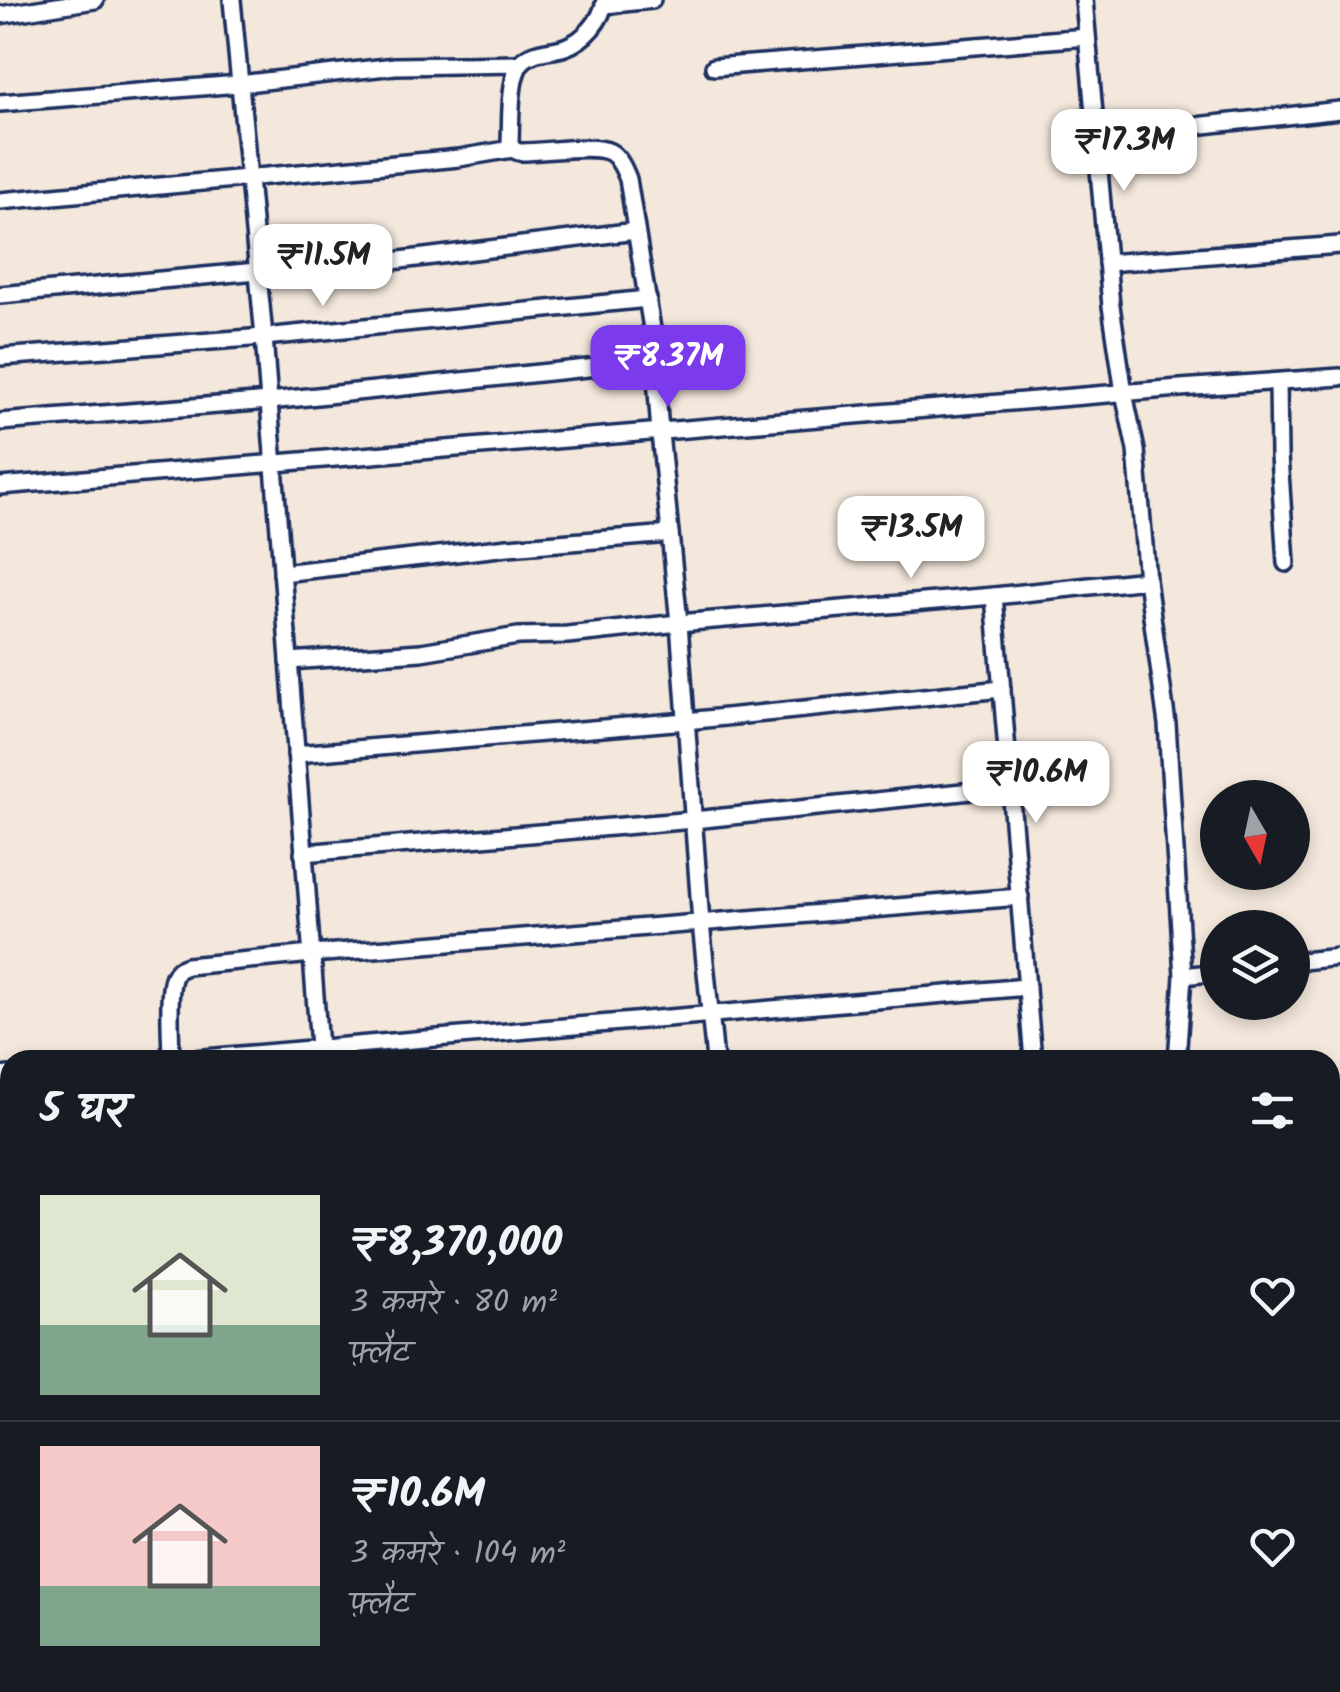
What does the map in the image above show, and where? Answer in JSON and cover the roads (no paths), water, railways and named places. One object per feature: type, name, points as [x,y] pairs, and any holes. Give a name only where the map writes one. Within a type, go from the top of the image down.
[{"type":"street","points":[[8,9],[96,0]]},
{"type":"street","points":[[232,0],[264,337],[320,1050]]},
{"type":"street","points":[[512,149],[515,76],[525,58],[578,40],[589,31],[605,2],[652,0]]},
{"type":"street","points":[[1084,0],[1111,306],[1136,450],[1147,580],[1167,724],[1183,976],[1178,1050]]},
{"type":"street","points":[[714,68],[1088,38]]},
{"type":"street","points":[[0,102],[239,84],[395,66],[520,64]]},
{"type":"street","points":[[1096,136],[1340,110]]},
{"type":"street","points":[[0,201],[459,158],[512,149],[528,153],[592,148],[614,154],[628,178],[655,361],[701,924],[715,1050]]},
{"type":"street","points":[[0,295],[384,262],[636,231]]},
{"type":"street","points":[[1107,263],[1340,245]]},
{"type":"street","points":[[0,358],[264,337],[648,299]]},
{"type":"street","points":[[0,422],[269,400],[655,361]]},
{"type":"street","points":[[0,486],[1340,377]]},
{"type":"street","points":[[1278,382],[1286,563]]},
{"type":"street","points":[[282,573],[508,547],[670,534]]},
{"type":"street","points":[[288,661],[422,652],[502,638],[1147,580]]},
{"type":"street","points":[[994,596],[1032,1050]]},
{"type":"street","points":[[296,754],[1002,689]]},
{"type":"street","points":[[303,853],[694,820],[1010,787]]},
{"type":"street","points":[[171,1050],[172,988],[178,970],[188,966],[1020,897]]},
{"type":"street","points":[[1310,960],[1340,956]]},
{"type":"street","points":[[1183,976],[1200,974]]},
{"type":"street","points":[[360,1050],[1027,986]]}]
